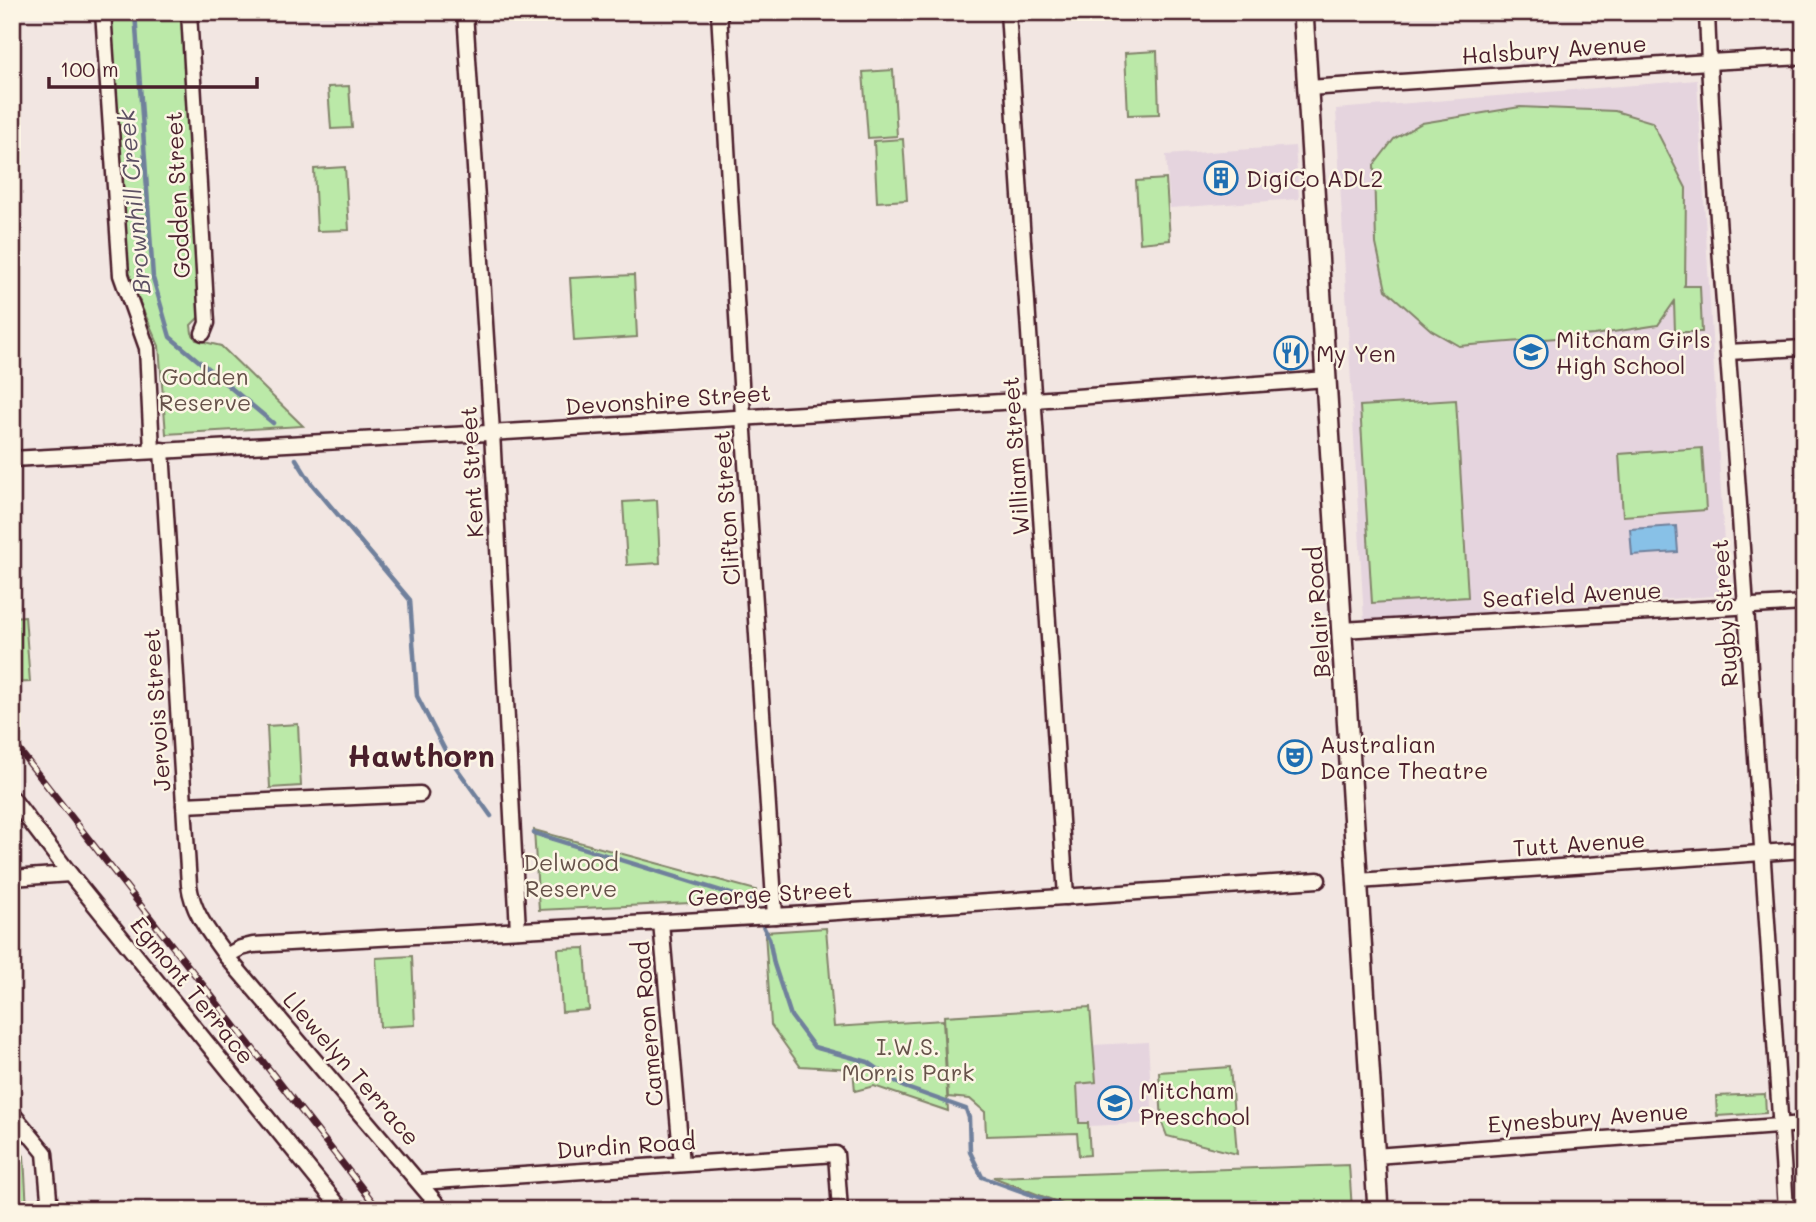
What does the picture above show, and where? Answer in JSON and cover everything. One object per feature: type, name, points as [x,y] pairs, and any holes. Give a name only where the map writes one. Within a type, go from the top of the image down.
[{"type":"main road","name":"Belair Road","points":[[1303,12],[1378,1210]]},
{"type":"street","name":"Jervois Street","points":[[103,12],[121,275],[147,348],[191,898],[199,918],[226,956]]},
{"type":"street","name":"Godden Street","points":[[190,12],[207,323],[203,333]]},
{"type":"street","name":"Kent Street","points":[[465,12],[492,432],[518,930]]},
{"type":"street","name":"Clifton Street","points":[[719,12],[774,916]]},
{"type":"street","name":"William Street","points":[[1008,12],[1066,897]]},
{"type":"street","name":"Rugby Street","points":[[1707,12],[1728,352],[1765,853],[1786,1210]]},
{"type":"street","name":"Halsbury Avenue","points":[[1308,88],[1804,57]]},
{"type":"street","points":[[1728,352],[1804,348]]},
{"type":"street","name":"Devonshire Street","points":[[12,459],[1034,400],[1327,379]]},
{"type":"street","name":"Seafield Avenue","points":[[1342,630],[1804,603]]},
{"type":"street","points":[[184,805],[420,794]]},
{"type":"street","name":"Egmont Terrace","points":[[12,798],[70,874],[342,1210]]},
{"type":"street","name":"Tutt Avenue","points":[[1358,881],[1804,850]]},
{"type":"street","points":[[12,878],[70,874]]},
{"type":"street","name":"George Street","points":[[226,956],[253,945],[744,918],[1318,880]]},
{"type":"street","name":"Cameron Road","points":[[661,922],[682,1164]]},
{"type":"street","name":"Llewelyn Terrace","points":[[226,956],[442,1210]]},
{"type":"street","points":[[12,1114],[45,1153],[50,1210]]},
{"type":"street","name":"Eynesbury Avenue","points":[[1375,1156],[1804,1124]]},
{"type":"street","name":"Durdin Road","points":[[420,1182],[836,1154],[840,1210]]},
{"type":"shaded area","name":"Mitcham Girls High School","points":[[1697,80],[1727,595],[1364,620],[1336,109]]},
{"type":"shaded area","name":"DigiCo ADL2","points":[[1295,146],[1299,199],[1170,208],[1166,155]]},
{"type":"shaded area","name":"Mitcham Preschool","points":[[1148,1042],[1153,1123],[1089,1126],[1088,1123],[1079,1123],[1078,1084],[1096,1082],[1093,1045]]},
{"type":"green space","name":"Godden Reserve","points":[[110,12],[183,12],[199,317],[191,325],[192,333],[196,340],[221,346],[303,426],[166,434],[159,346],[126,271]]},
{"type":"green space","points":[[1157,51],[1159,114],[1128,115],[1125,53]]},
{"type":"green space","points":[[893,70],[897,136],[868,138],[863,72]]},
{"type":"green space","points":[[349,86],[352,128],[331,129],[328,87]]},
{"type":"green space","points":[[1520,107],[1615,111],[1652,122],[1686,188],[1684,286],[1700,286],[1702,332],[1675,332],[1674,302],[1658,325],[1594,335],[1459,346],[1431,330],[1386,290],[1376,244],[1374,165],[1394,139],[1422,123]]},
{"type":"green space","points":[[903,139],[907,200],[877,202],[874,141]]},
{"type":"green space","points":[[345,167],[349,230],[317,231],[314,169]]},
{"type":"green space","points":[[1166,179],[1170,240],[1140,243],[1136,181]]},
{"type":"green space","points":[[634,275],[637,337],[574,341],[570,278]]},
{"type":"green space","points":[[1456,400],[1468,597],[1372,603],[1360,406]]},
{"type":"green space","points":[[1702,448],[1706,510],[1623,516],[1619,454]]},
{"type":"green space","points":[[657,500],[660,563],[627,565],[623,502]]},
{"type":"green space","points":[[25,616],[30,682],[12,683],[12,617]]},
{"type":"green space","points":[[298,724],[301,786],[270,788],[267,726]]},
{"type":"green space","name":"Delwood Reserve","points":[[534,830],[756,890],[756,900],[539,910]]},
{"type":"green space","name":"I.W.S. Morris Park","points":[[826,928],[834,1027],[943,1020],[948,1111],[874,1086],[855,1091],[853,1069],[800,1066],[771,1025],[765,932]]},
{"type":"green space","points":[[585,948],[589,1010],[562,1012],[558,949]]},
{"type":"green space","points":[[412,956],[415,1025],[380,1027],[376,958]]},
{"type":"green space","points":[[1090,1007],[1096,1082],[1077,1084],[1079,1123],[1088,1123],[1090,1155],[1079,1156],[1077,1133],[986,1136],[985,1112],[970,1099],[948,1097],[944,1016]]},
{"type":"green space","points":[[1230,1067],[1237,1154],[1167,1136],[1162,1123],[1159,1072]]},
{"type":"green space","points":[[1765,1094],[1766,1113],[1717,1116],[1716,1096]]},
{"type":"green space","points":[[12,1142],[24,1156],[27,1210],[12,1210]]},
{"type":"green space","points":[[1349,1165],[1352,1210],[1078,1210],[993,1177]]},
{"type":"water","points":[[1676,526],[1678,552],[1632,555],[1630,529]]},
{"type":"waterway","name":"Brownhill Creek","points":[[135,12],[153,278],[170,337],[273,423]]},
{"type":"waterway","name":"Brownhill Creek","points":[[296,459],[311,483],[410,600],[417,696],[448,756],[491,816]]},
{"type":"waterway","name":"Brownhill Creek","points":[[534,833],[750,900],[769,938],[774,964],[791,1016],[814,1047],[868,1062],[904,1087],[966,1109],[969,1118],[970,1152],[982,1177],[1074,1210]]},
{"type":"railway","points":[[12,741],[379,1210]]},
{"type":"place","name":"DigiCo ADL2","points":[[1221,178]]},
{"type":"place","name":"Mitcham Girls High School","points":[[1531,352]]},
{"type":"place","name":"My Yen","points":[[1291,353]]},
{"type":"place","name":"Australian Dance Theatre","points":[[1295,757]]},
{"type":"place","name":"Mitcham Preschool","points":[[1115,1103]]},
{"type":"district","name":"Hawthorn","points":[[421,755]]}]
